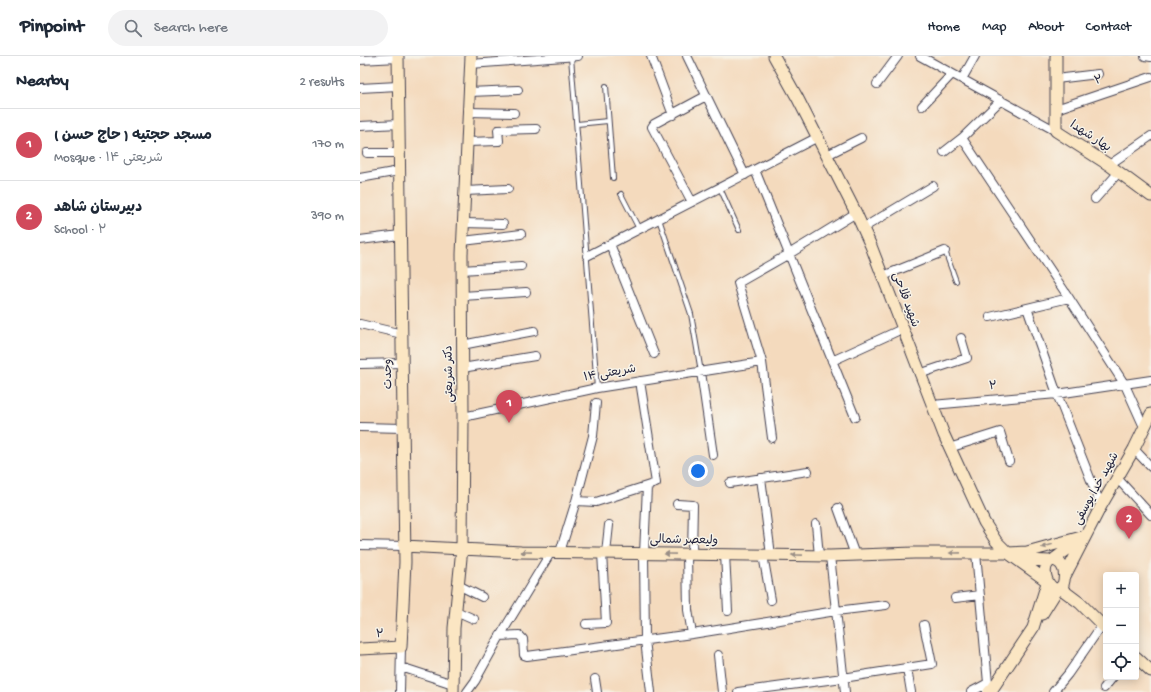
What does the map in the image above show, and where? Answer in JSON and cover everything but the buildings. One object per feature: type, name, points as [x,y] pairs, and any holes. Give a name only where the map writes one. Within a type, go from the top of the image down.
[{"type":"street","points":[[470,60],[578,56]]},
{"type":"street","points":[[651,56],[673,115]]},
{"type":"street","points":[[687,56],[745,175]]},
{"type":"street","name":"شهید فلاحی","points":[[774,56],[818,137],[863,228],[949,448],[984,522],[996,541],[1008,553],[1054,589],[1062,583],[1103,626]]},
{"type":"street","points":[[877,84],[898,56]]},
{"type":"street","points":[[920,56],[1056,131]]},
{"type":"street","points":[[962,79],[976,56]]},
{"type":"street","name":"بهار شهدا","points":[[1056,56],[1056,131],[1109,165],[1151,196]]},
{"type":"street","points":[[1145,56],[1151,57]]},
{"type":"street","points":[[360,60],[398,57]]},
{"type":"street","name":"وحدت","points":[[398,57],[405,562],[400,692]]},
{"type":"street","name":"دکتر شریعتی","points":[[453,688],[456,611],[462,548],[462,270],[470,60]]},
{"type":"street","points":[[922,106],[952,74]]},
{"type":"street","points":[[1056,79],[1098,74]]},
{"type":"street","name":"۲","points":[[1056,109],[1151,77]]},
{"type":"street","points":[[360,88],[398,86]]},
{"type":"street","points":[[469,92],[518,90]]},
{"type":"street","points":[[692,202],[652,127],[654,124],[706,96]]},
{"type":"street","points":[[944,152],[962,138],[1001,100]]},
{"type":"street","points":[[468,112],[514,113]]},
{"type":"street","points":[[360,126],[399,124]]},
{"type":"street","points":[[467,142],[499,141],[498,130],[536,129]]},
{"type":"street","points":[[1109,165],[1151,136]]},
{"type":"street","points":[[587,256],[818,137]]},
{"type":"street","points":[[827,156],[860,138]]},
{"type":"street","points":[[962,138],[1125,385],[1144,427]]},
{"type":"street","points":[[367,154],[399,152]]},
{"type":"street","points":[[755,170],[855,417]]},
{"type":"street","points":[[360,178],[399,171]]},
{"type":"street","points":[[1095,199],[1119,172]]},
{"type":"street","points":[[863,228],[933,186]]},
{"type":"street","points":[[465,191],[508,189]]},
{"type":"street","points":[[772,438],[762,362],[738,283],[856,213]]},
{"type":"street","points":[[464,223],[504,224]]},
{"type":"street","points":[[463,241],[521,234]]},
{"type":"street","points":[[360,240],[400,236]]},
{"type":"street","points":[[610,244],[654,354]]},
{"type":"street","points":[[883,276],[945,251]]},
{"type":"street","points":[[462,270],[520,266]]},
{"type":"street","points":[[462,296],[526,292]]},
{"type":"street","points":[[990,317],[1069,298]]},
{"type":"street","points":[[1027,308],[1057,394],[1101,506]]},
{"type":"street","points":[[360,324],[402,334]]},
{"type":"street","points":[[832,361],[902,329]]},
{"type":"street","points":[[462,345],[534,332]]},
{"type":"street","points":[[920,374],[967,358],[961,338]]},
{"type":"street","points":[[462,368],[535,356]]},
{"type":"street","name":"شریعتی ۱۴","points":[[463,417],[597,388],[762,362]]},
{"type":"street","points":[[360,364],[402,363]]},
{"type":"street","points":[[701,372],[713,455]]},
{"type":"street","name":"۲","points":[[932,406],[1057,394],[1151,380]]},
{"type":"street","points":[[576,501],[596,502],[656,483],[640,381]]},
{"type":"street","points":[[467,692],[476,681],[500,636],[556,552],[576,501],[593,436],[596,403]]},
{"type":"street","name":"شهید خدا یوسفی","points":[[1033,628],[1062,583],[1085,536],[1134,449],[1151,414]]},
{"type":"street","points":[[360,427],[403,428]]},
{"type":"street","points":[[949,448],[1000,432],[1009,461]]},
{"type":"street","points":[[1134,449],[1151,468]]},
{"type":"street","points":[[730,483],[808,471]]},
{"type":"street","points":[[761,478],[771,600]]},
{"type":"street","points":[[1117,478],[1151,515]]},
{"type":"street","points":[[647,486],[644,554],[644,640],[651,692]]},
{"type":"street","points":[[677,504],[693,505],[688,610],[692,634]]},
{"type":"street","points":[[838,508],[855,554]]},
{"type":"street","points":[[816,524],[819,556]]},
{"type":"street","points":[[586,624],[606,623],[604,553],[609,525]]},
{"type":"street","points":[[971,692],[991,689],[1033,628],[1047,582],[1046,571],[1051,560],[1085,536]]},
{"type":"street","name":"ولیعصر شمالی","points":[[360,545],[556,552],[830,556],[855,554],[1026,552],[1085,536]]},
{"type":"street","points":[[976,553],[991,689]]},
{"type":"street","points":[[1008,553],[1027,560],[1058,561],[1064,569],[1062,583]]},
{"type":"street","points":[[725,554],[728,611]]},
{"type":"street","points":[[830,556],[845,692]]},
{"type":"street","points":[[458,585],[482,597]]},
{"type":"street","points":[[954,598],[980,595]]},
{"type":"street","points":[[500,636],[519,635],[523,639],[524,655],[527,656],[692,634],[836,611],[886,605]]},
{"type":"street","points":[[456,611],[474,619]]},
{"type":"street","points":[[738,692],[932,664],[924,624]]},
{"type":"street","points":[[1053,692],[1103,628]]},
{"type":"street","name":"۲","points":[[360,649],[401,648]]},
{"type":"street","points":[[718,655],[722,692]]},
{"type":"street","points":[[1139,660],[1151,671]]},
{"type":"street","points":[[401,667],[453,688]]},
{"type":"street","points":[[907,668],[911,692]]},
{"type":"street","points":[[595,679],[597,692]]},
{"type":"street","points":[[1104,688],[1111,680]]},
{"type":"lane","points":[[571,56],[597,388]]},
{"type":"lane","points":[[606,86],[613,178]]},
{"type":"lane","points":[[577,124],[608,121]]},
{"type":"lane","points":[[720,188],[739,230]]},
{"type":"lane","points":[[621,194],[640,229]]},
{"type":"lane","points":[[659,219],[691,314],[701,372]]},
{"type":"lane","points":[[945,251],[956,281]]},
{"type":"place","name":"مسجد حجتیه ( حاج حسن )","points":[[509,423]]},
{"type":"place","name":"دبیرستان شاهد","points":[[1129,539]]}]
